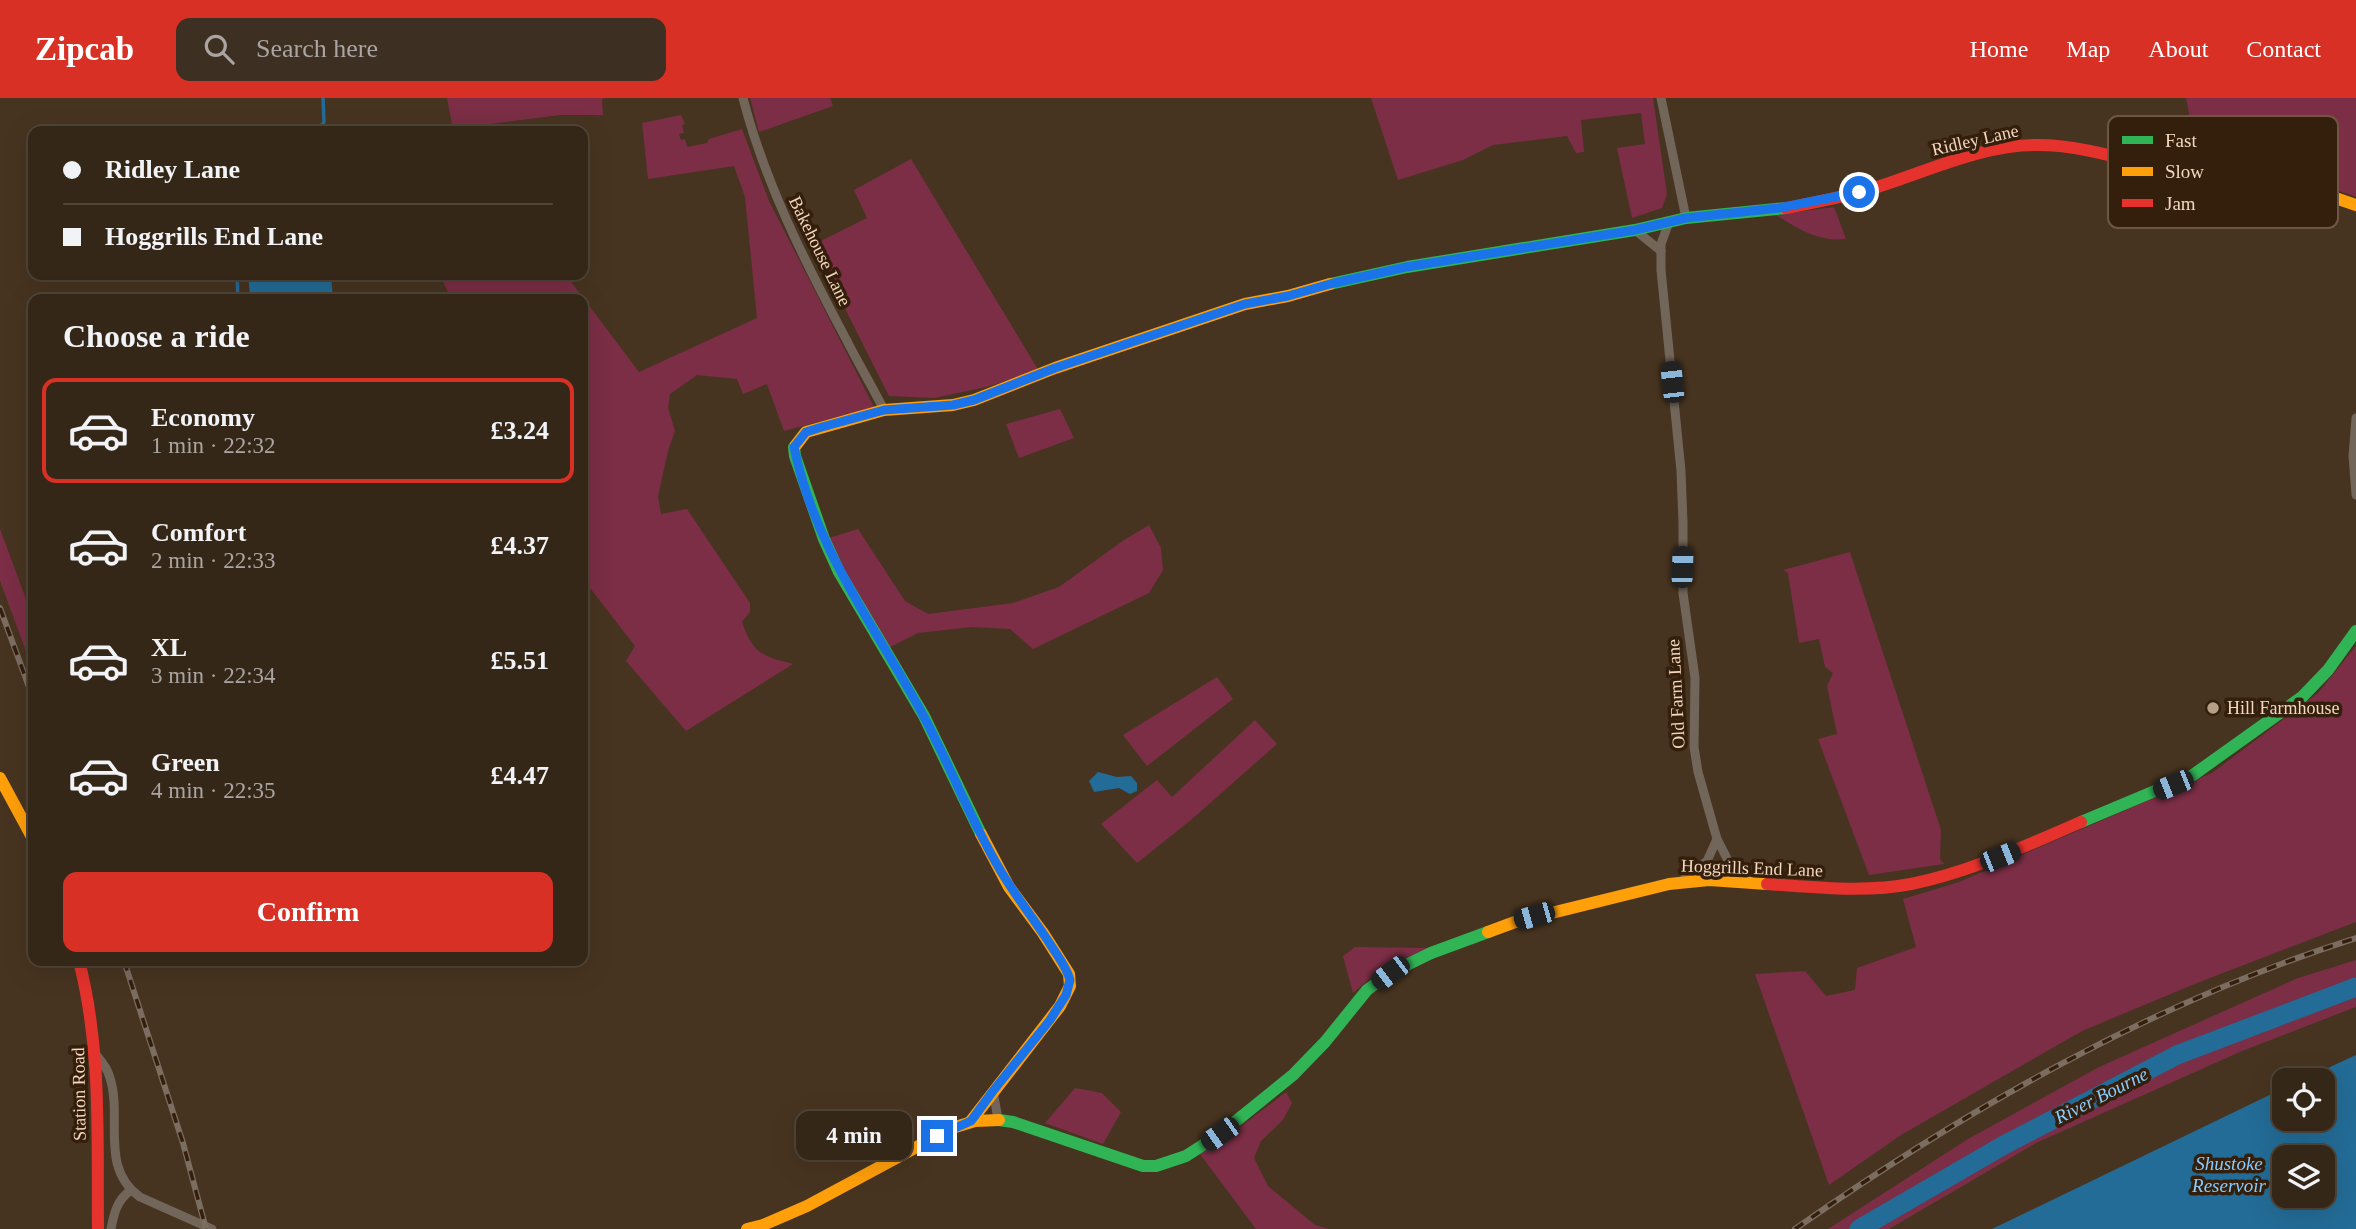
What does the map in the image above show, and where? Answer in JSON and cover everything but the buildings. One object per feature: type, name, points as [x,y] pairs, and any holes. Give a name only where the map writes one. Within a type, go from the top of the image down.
[{"type":"street","name":"Bakehouse Lane","points":[[743,98],[757,147],[778,200],[830,308],[884,410]]},
{"type":"street","points":[[1661,98],[1686,218]]},
{"type":"street","name":"Ridley Lane","points":[[993,1091],[1060,1006],[1070,986],[1069,974],[1009,887],[924,716],[839,572],[811,504],[794,447],[806,432],[884,410],[953,405],[974,400],[1055,368],[1245,304],[1406,267],[1635,230],[1686,218],[1779,208],[1844,197],[1967,157],[2011,148],[2038,145],[2108,156]]},
{"type":"street","name":"Ridley Lane","points":[[2338,198],[2356,205]]},
{"type":"street","name":"Old Farm Lane","points":[[1669,222],[1661,251],[1681,471],[1683,593],[1694,671],[1694,747],[1717,839],[1732,870],[1742,882]]},
{"type":"street","points":[[1635,230],[1661,251]]},
{"type":"street","points":[[2356,418],[2353,456],[2356,495]]},
{"type":"street","name":"Hoggrills End Lane","points":[[971,1121],[998,1119],[1052,1134],[1143,1166],[1172,1162],[1220,1134],[1293,1075],[1325,1042],[1367,990],[1390,973],[1431,953],[1515,922],[1682,881],[1821,887],[1893,886],[1939,877],[1980,864],[2173,785],[2205,767],[2302,697],[2328,670],[2356,631]]},
{"type":"street","points":[[0,778],[28,830]]},
{"type":"street","points":[[1682,881],[1707,861],[1717,839]]},
{"type":"street","name":"Station Road","points":[[80,966],[87,988],[97,1056],[98,1229]]},
{"type":"street","points":[[97,1056],[108,1071],[111,1083],[117,1165],[121,1177],[140,1197],[212,1229]]},
{"type":"street","points":[[993,1091],[998,1119]]},
{"type":"street","points":[[747,1229],[782,1218],[819,1201],[952,1128],[971,1121],[993,1091]]},
{"type":"street","points":[[111,1229],[117,1205],[131,1190]]},
{"type":"shaded area","points":[[447,98],[607,98],[602,99],[603,115],[560,115],[476,126],[452,126]]},
{"type":"shaded area","points":[[750,98],[830,98],[833,106],[759,132]]},
{"type":"shaded area","points":[[1371,98],[1653,98],[1667,194],[1662,208],[1632,218],[1617,148],[1645,144],[1641,113],[1581,120],[1584,152],[1576,153],[1567,136],[1493,145],[1463,160],[1398,180]]},
{"type":"shaded area","points":[[2186,98],[2356,98],[2356,197],[2338,191],[2338,116],[2190,116]]},
{"type":"shaded area","points":[[681,115],[685,124],[682,125],[684,133],[679,134],[681,140],[685,139],[687,147],[707,143],[709,139],[742,129],[769,201],[874,407],[784,431],[767,384],[743,394],[737,379],[697,375],[670,394],[668,408],[675,431],[658,496],[661,514],[687,509],[750,603],[750,612],[742,622],[750,641],[766,656],[793,664],[686,731],[626,661],[635,646],[588,585],[588,304],[639,372],[757,318],[745,197],[734,166],[648,179],[642,123]]},
{"type":"shaded area","points":[[911,159],[1039,371],[986,387],[934,398],[889,396],[813,245],[867,218],[854,190]]},
{"type":"shaded area","points":[[1834,207],[1846,239],[1818,236],[1801,230],[1776,215]]},
{"type":"shaded area","points":[[442,280],[570,280],[580,294],[449,294]]},
{"type":"shaded area","points":[[1060,409],[1074,438],[1019,458],[1006,424]]},
{"type":"shaded area","points":[[1149,525],[1161,548],[1163,570],[1149,593],[1033,649],[1010,629],[972,627],[918,633],[890,647],[852,584],[829,538],[858,529],[905,601],[928,614],[1013,603],[1059,587]]},
{"type":"shaded area","points":[[0,529],[28,605],[28,657],[0,581]]},
{"type":"shaded area","points":[[1850,552],[1941,830],[1940,859],[1944,864],[1869,875],[1818,739],[1837,734],[1827,686],[1833,673],[1825,667],[1819,639],[1799,643],[1788,573],[1783,570]]},
{"type":"shaded area","points":[[2356,646],[2356,922],[2082,1031],[1901,1135],[1829,1185],[1755,974],[1805,971],[1826,996],[1855,990],[1857,968],[1916,947],[1903,899],[1959,882],[2212,773],[2318,693]]},
{"type":"shaded area","points":[[1217,677],[1233,699],[1147,766],[1123,735]]},
{"type":"shaded area","points":[[1255,720],[1277,744],[1191,820],[1137,863],[1101,824],[1157,780],[1172,797]]},
{"type":"shaded area","points":[[1355,947],[1428,948],[1380,970],[1353,993],[1343,956]]},
{"type":"shaded area","points":[[2356,960],[2356,1007],[2242,1051],[2036,1143],[1889,1229],[1828,1229],[1968,1139],[2099,1067],[2298,978]]},
{"type":"shaded area","points":[[1075,1088],[1102,1093],[1121,1112],[1103,1144],[1045,1123]]},
{"type":"shaded area","points":[[1286,1092],[1292,1103],[1283,1120],[1261,1141],[1254,1158],[1268,1186],[1315,1225],[1329,1229],[1256,1229],[1200,1154],[1219,1143]]},
{"type":"water","points":[[248,280],[331,280],[333,294],[250,294]]},
{"type":"water","points":[[1098,772],[1117,777],[1131,776],[1137,783],[1137,791],[1130,794],[1119,788],[1094,792],[1089,781]]},
{"type":"water","name":"Shustoke Reservoir","points":[[2356,1055],[2356,1229],[1992,1229],[2272,1094],[2272,1131],[2335,1131],[2335,1068],[2328,1068]]},
{"type":"waterway","points":[[321,126],[324,122],[323,98]]},
{"type":"waterway","points":[[237,280],[238,294]]},
{"type":"waterway","name":"River Bourne","points":[[1859,1229],[2004,1145],[2177,1055],[2356,987]]},
{"type":"railway","points":[[0,608],[28,684]]},
{"type":"railway","points":[[1795,1229],[1927,1141],[2065,1062],[2207,993],[2356,938]]},
{"type":"railway","points":[[126,966],[183,1143],[206,1229]]},
{"type":"traffic: fast","points":[[1330,284],[1407,267],[1635,230],[1686,218],[1786,208]]},
{"type":"traffic: fast","points":[[796,445],[795,456],[824,539],[839,572],[924,716],[981,834]]},
{"type":"traffic: fast","points":[[2081,822],[2193,775],[2302,697],[2328,670],[2356,631]]},
{"type":"traffic: fast","points":[[999,1120],[1013,1122],[1143,1166],[1156,1166],[1186,1156],[1220,1134],[1293,1075],[1325,1042],[1367,990],[1390,973],[1431,953],[1488,932]]},
{"type":"traffic: slow","points":[[2338,199],[2356,205]]},
{"type":"traffic: slow","points":[[796,445],[806,432],[884,410],[953,405],[974,400],[1055,368],[1245,304],[1330,284]]},
{"type":"traffic: slow","points":[[0,778],[28,830]]},
{"type":"traffic: slow","points":[[971,1121],[1060,1006],[1070,986],[1069,974],[1009,887],[981,834]]},
{"type":"traffic: slow","points":[[1488,932],[1515,922],[1669,884],[1709,880],[1767,884]]},
{"type":"traffic: slow","points":[[747,1229],[807,1206],[952,1128],[975,1121],[999,1120]]},
{"type":"traffic: jam","points":[[1786,208],[1863,191],[1996,149],[2038,145],[2070,147],[2108,155]]},
{"type":"traffic: jam","points":[[1767,884],[1857,889],[1911,884],[1976,865],[2081,822]]},
{"type":"traffic: jam","points":[[80,966],[92,1028],[95,1061],[98,1229]]},
{"type":"place","name":"Hill Farmhouse","points":[[2213,708]]},
{"type":"route","points":[[937,1136],[971,1121],[1060,1006],[1070,986],[1069,974],[1009,887],[924,716],[839,572],[798,466],[794,447],[797,440],[806,432],[865,414],[892,409],[953,405],[974,400],[1055,368],[1245,304],[1288,296],[1381,271],[1635,230],[1686,218],[1779,208],[1859,192]]}]
